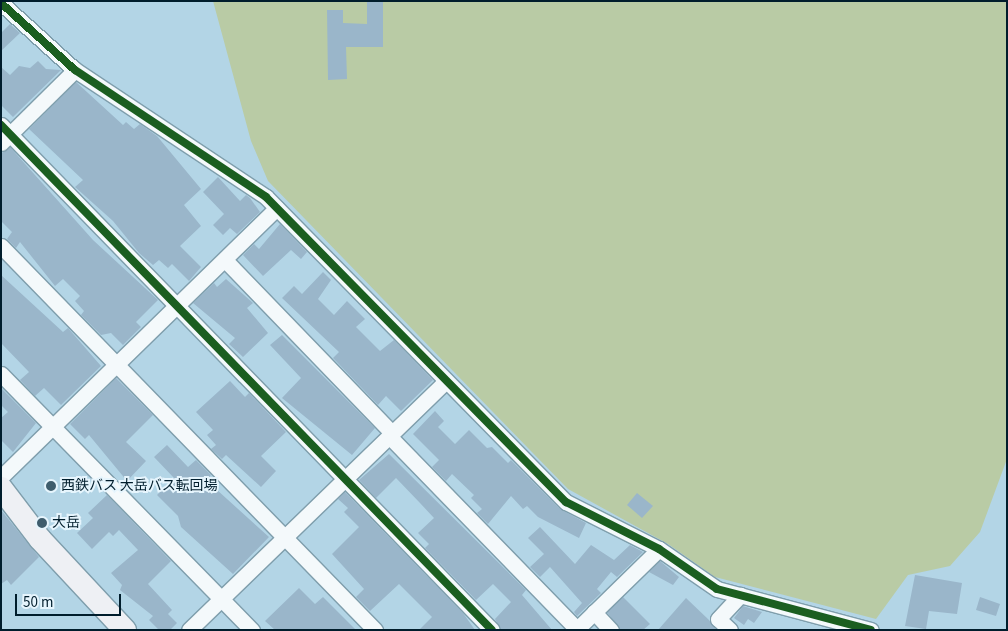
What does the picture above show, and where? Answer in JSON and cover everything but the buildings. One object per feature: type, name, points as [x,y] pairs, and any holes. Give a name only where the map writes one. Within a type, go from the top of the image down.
[{"type":"main road","points":[[1,488],[40,539],[125,630]]},
{"type":"street","points":[[1,3],[75,70],[278,208],[566,502],[658,549],[710,585],[740,595],[870,630]]},
{"type":"street","points":[[75,70],[4,134],[178,305],[492,630]]},
{"type":"street","points":[[1,477],[278,208]]},
{"type":"street","points":[[1,246],[375,630]]},
{"type":"street","points":[[224,260],[577,630],[658,549]]},
{"type":"street","points":[[1,374],[252,630]]},
{"type":"street","points":[[189,630],[446,381]]},
{"type":"street","points":[[730,630],[718,618],[740,595]]},
{"type":"street","points":[[594,612],[611,630]]},
{"type":"green space","points":[[213,1],[1007,1],[1007,459],[980,532],[950,566],[908,575],[876,619],[715,577],[668,544],[568,489],[268,181],[251,141]]},
{"type":"cycle path","points":[[1,3],[75,70],[266,197],[566,502],[659,549],[717,589],[871,630]]},
{"type":"cycle path","points":[[1,125],[492,630]]},
{"type":"place","name":"西鉄バス 大岳バス転回場","points":[[51,486]]},
{"type":"place","name":"大岳","points":[[42,523]]}]
